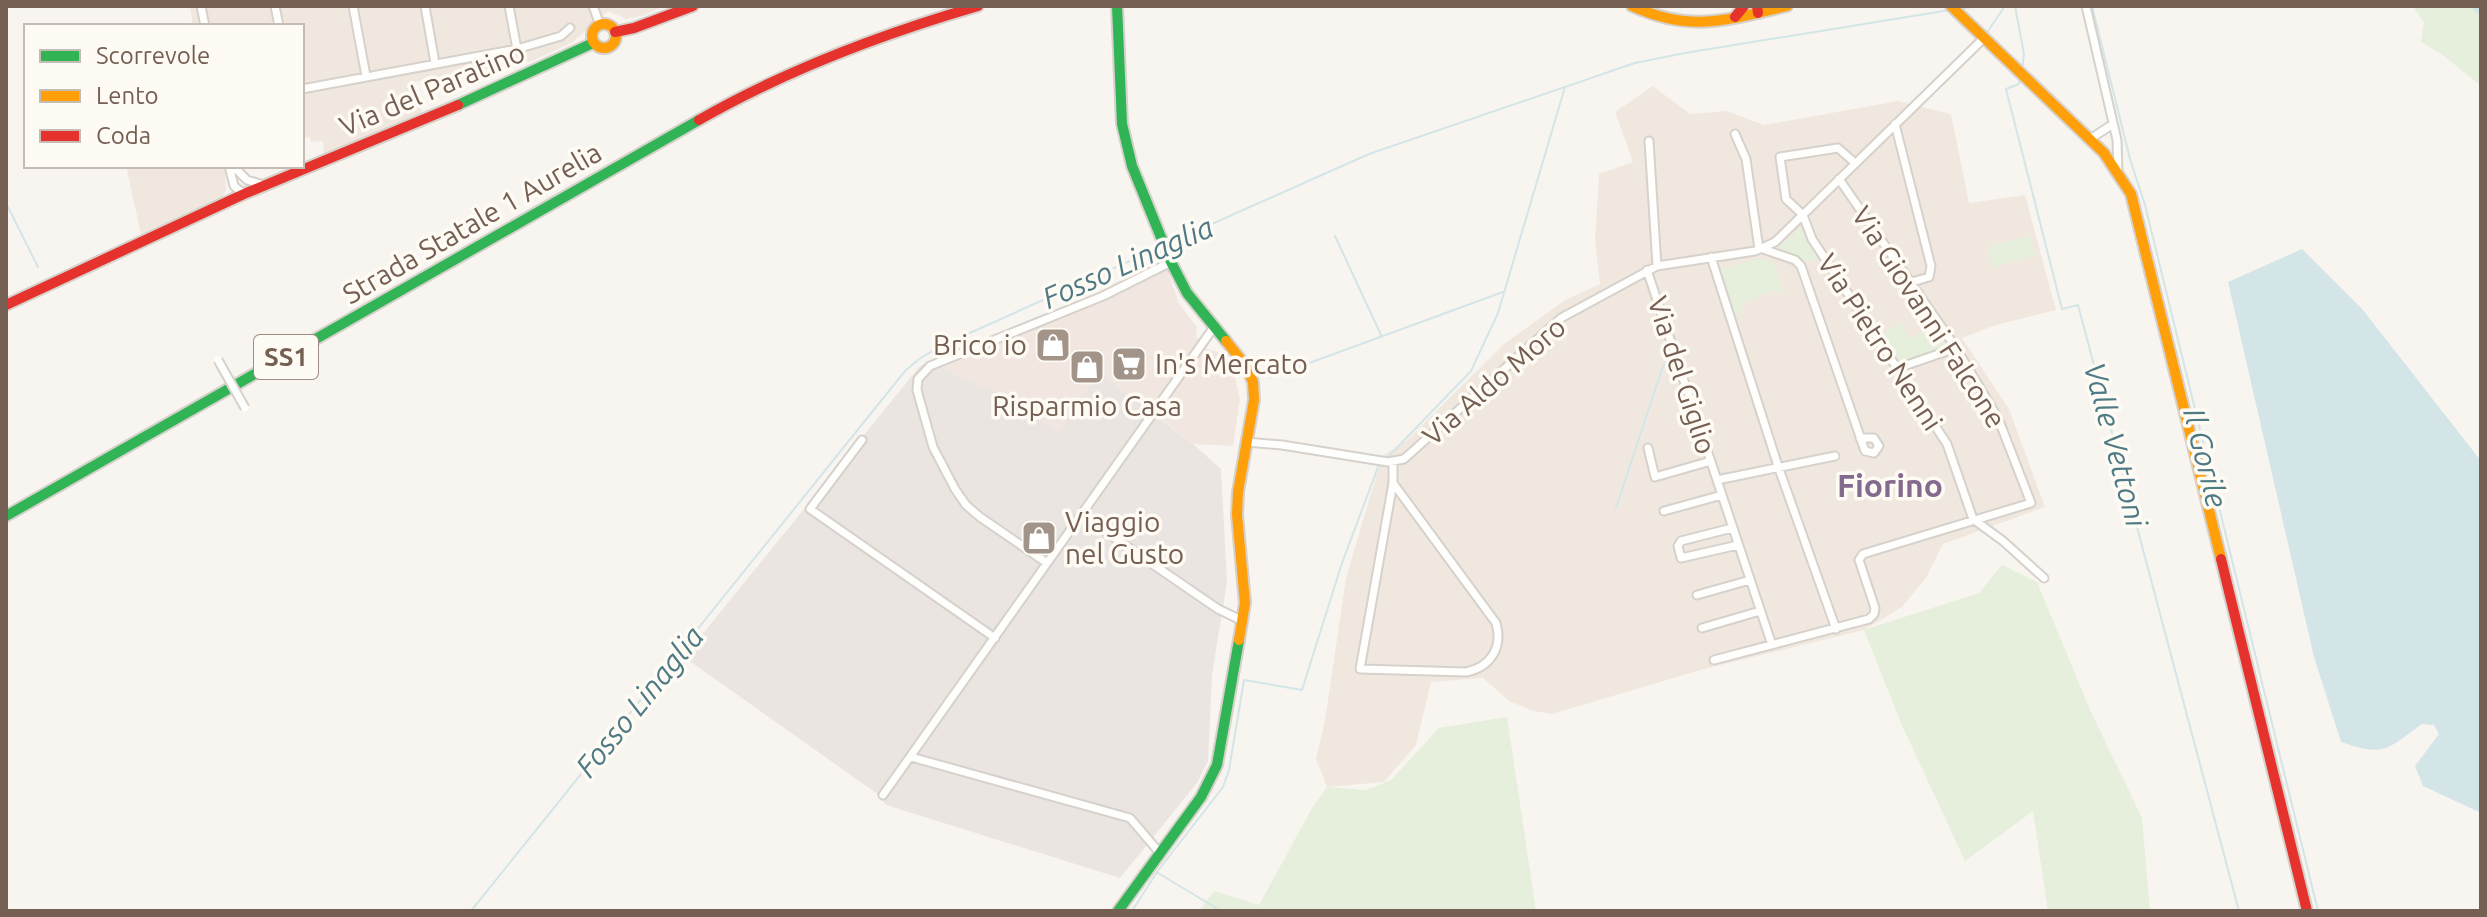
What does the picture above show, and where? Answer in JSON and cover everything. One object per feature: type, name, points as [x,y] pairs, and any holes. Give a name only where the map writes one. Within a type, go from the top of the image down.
[{"type":"main road","points":[[615,32],[693,6]]},
{"type":"main road","name":"Strada Statale 1 Aurelia","points":[[6,505],[707,105],[820,50],[943,6]]},
{"type":"main road","name":"Strada Statale 1 Aurelia","points":[[6,516],[713,112],[823,59],[937,17],[978,6]]},
{"type":"main road","points":[[1117,6],[1119,93],[1132,166],[1191,300],[1246,366],[1253,382],[1254,400],[1237,504],[1245,592],[1243,621],[1213,776],[1118,911]]},
{"type":"main road","points":[[1632,6],[1653,16],[1683,24],[1702,24],[1761,9],[1787,6]]},
{"type":"main road","points":[[1735,17],[1744,6]]},
{"type":"main road","points":[[1951,6],[2090,139],[2118,172],[2131,194],[2307,911]]},
{"type":"main road","points":[[600,25],[609,25],[615,32],[615,41],[609,48],[600,48],[593,43],[592,32],[600,25]]},
{"type":"main road","name":"Via del Paratino","points":[[6,305],[244,194],[461,104],[593,43]]},
{"type":"street","points":[[353,6],[366,76]]},
{"type":"street","points":[[425,6],[435,63]]},
{"type":"street","points":[[509,6],[517,49]]},
{"type":"street","points":[[593,6],[600,25]]},
{"type":"street","points":[[2086,6],[2120,158],[2118,172]]},
{"type":"street","points":[[304,89],[517,49],[561,36],[570,28]]},
{"type":"street","name":"Via Aldo Moro","points":[[1246,442],[1393,463],[1411,453],[1554,323],[1657,266],[1761,249],[1775,242],[1985,37]]},
{"type":"street","points":[[1895,124],[1931,266],[1929,277],[1912,282]]},
{"type":"street","points":[[2090,139],[2113,124]]},
{"type":"street","points":[[1735,134],[1746,159],[1761,249],[1795,260],[1801,266],[1860,438]]},
{"type":"street","points":[[1649,141],[1657,266]]},
{"type":"street","name":"Via Pietro Nenni","points":[[1855,163],[1838,148],[1780,157],[1786,199],[1803,215],[1812,239],[1947,444],[1973,519]]},
{"type":"street","points":[[232,168],[245,185],[244,194]]},
{"type":"street","points":[[236,174],[252,183],[267,185]]},
{"type":"street","points":[[221,205],[230,194],[236,174]]},
{"type":"street","name":"Via Giovanni Falcone","points":[[1839,179],[1956,348],[1998,418],[2013,450],[2031,503],[1973,519]]},
{"type":"street","points":[[1711,257],[1778,466],[1836,629]]},
{"type":"street","points":[[1047,563],[966,505],[933,447],[917,390],[918,379],[930,366],[1103,296],[1152,271],[1170,258]]},
{"type":"street","name":"Via del Giglio","points":[[1647,270],[1772,645]]},
{"type":"street","points":[[883,795],[1214,327]]},
{"type":"street","points":[[1898,368],[1956,348]]},
{"type":"street","points":[[218,360],[245,408]]},
{"type":"street","points":[[862,440],[810,509],[995,638]]},
{"type":"street","points":[[1648,448],[1655,477],[1711,461]]},
{"type":"street","points":[[1717,480],[1835,456]]},
{"type":"street","points":[[1393,463],[1393,483],[1360,669],[1466,672],[1478,669],[1489,661],[1496,650],[1499,635],[1496,623],[1393,483]]},
{"type":"street","points":[[1664,511],[1722,495]]},
{"type":"street","points":[[1081,515],[1218,609],[1243,621]]},
{"type":"street","points":[[1714,660],[1869,619],[1875,608],[1860,557],[1973,519],[2044,578]]},
{"type":"street","points":[[1732,528],[1681,541],[1678,546],[1681,558],[1738,545]]},
{"type":"street","points":[[1697,595],[1750,580]]},
{"type":"street","points":[[1702,628],[1760,611]]},
{"type":"street","points":[[911,757],[1130,818],[1159,852]]},
{"type":"shaded area","points":[[190,6],[664,6],[626,19],[608,11],[573,42],[532,61],[409,83],[424,116],[324,157],[323,141],[311,142],[310,137],[304,138],[304,24],[193,24]]},
{"type":"shaded area","points":[[1653,86],[1690,114],[1727,111],[1764,125],[1898,101],[1951,114],[1969,203],[2025,195],[2056,310],[1996,325],[1962,338],[2009,409],[2045,507],[1943,544],[1926,578],[1902,607],[1864,630],[1704,669],[1552,714],[1533,711],[1509,701],[1483,678],[1431,682],[1416,745],[1384,782],[1327,787],[1316,759],[1325,720],[1346,578],[1382,456],[1406,441],[1505,343],[1565,300],[1600,284],[1595,241],[1599,174],[1633,162],[1615,112]]},
{"type":"shaded area","points":[[126,168],[225,168],[226,190],[220,201],[141,234]]},
{"type":"shaded area","points":[[2302,249],[2363,310],[2481,461],[2481,813],[2423,786],[2415,766],[2439,734],[2434,725],[2422,724],[2392,745],[2376,750],[2341,742],[2314,657],[2228,282]]},
{"type":"shaded area","points":[[1164,259],[1179,304],[1197,327],[1196,336],[1207,349],[1218,352],[1234,374],[1240,399],[1233,446],[1193,444],[1147,408],[1059,432],[997,392],[945,370],[939,357],[1107,289]]},
{"type":"shaded area","points":[[939,357],[945,370],[997,392],[1059,432],[1099,373],[1221,469],[1227,582],[1212,675],[1208,761],[1197,783],[1120,878],[886,805],[876,793],[684,657],[920,366]]},
{"type":"green space","points":[[2413,6],[2481,6],[2481,86],[2421,42],[2424,23]]},
{"type":"green space","points":[[1801,227],[1818,258],[1809,262],[1777,249]]},
{"type":"green space","points":[[2030,236],[2035,256],[1992,267],[1987,247]]},
{"type":"green space","points":[[1757,259],[1774,262],[1784,295],[1774,290],[1745,302],[1735,322],[1720,269]]},
{"type":"green space","points":[[1899,323],[1911,339],[1934,324],[1948,346],[1901,362],[1884,334]]},
{"type":"green space","points":[[2002,565],[2037,582],[2091,712],[2142,818],[2150,911],[2048,911],[2033,811],[1965,861],[1900,721],[1864,630],[1979,593]]},
{"type":"green space","points":[[1507,717],[1536,911],[1199,911],[1214,891],[1259,905],[1327,787],[1366,790],[1391,780],[1439,728]]},
{"type":"waterway","name":"Fosso Linaglia","points":[[1960,9],[1977,6]]},
{"type":"waterway","points":[[1988,31],[2005,6]]},
{"type":"waterway","name":"Valle Vettoni","points":[[2015,6],[2024,54],[2022,69]]},
{"type":"waterway","name":"Il Gorile","points":[[2092,6],[2130,159],[2145,205],[2318,911]]},
{"type":"waterway","name":"Fosso Linaglia","points":[[1167,244],[1369,154],[1635,63],[1950,10]]},
{"type":"waterway","name":"Valle Vettoni","points":[[2020,79],[2019,84],[2006,89],[2062,309],[2078,305],[2239,911]]},
{"type":"waterway","points":[[1389,456],[1471,371],[1498,313],[1565,87]]},
{"type":"waterway","points":[[6,203],[38,267]]},
{"type":"waterway","points":[[1335,236],[1381,335]]},
{"type":"waterway","name":"Fosso Linaglia","points":[[471,911],[905,371],[943,345],[1161,247]]},
{"type":"waterway","points":[[1271,377],[1503,292]]},
{"type":"waterway","points":[[1616,508],[1662,369],[1669,357]]},
{"type":"waterway","points":[[1132,911],[1157,872],[1223,787],[1229,770],[1244,680],[1302,690],[1342,563],[1378,467]]},
{"type":"waterway","points":[[1158,873],[1221,911]]},
{"type":"traffic: fast","points":[[1117,6],[1122,124],[1132,166],[1187,293],[1226,341]]},
{"type":"traffic: fast","points":[[458,105],[593,43]]},
{"type":"traffic: fast","points":[[6,516],[699,120]]},
{"type":"traffic: fast","points":[[1118,911],[1201,797],[1217,765],[1239,640]]},
{"type":"traffic: slow","points":[[1632,6],[1691,22],[1727,19],[1787,6]]},
{"type":"traffic: slow","points":[[1951,6],[2104,153],[2131,194],[2221,559]]},
{"type":"traffic: slow","points":[[604,24],[613,27],[616,36],[613,45],[604,48],[595,45],[592,36],[595,27],[604,24]]},
{"type":"traffic: slow","points":[[1226,341],[1246,366],[1253,382],[1254,400],[1238,492],[1237,515],[1245,603],[1239,640]]},
{"type":"traffic: jam","points":[[615,32],[693,6]]},
{"type":"traffic: jam","points":[[699,120],[800,69],[978,6]]},
{"type":"traffic: jam","points":[[1735,17],[1744,6]]},
{"type":"traffic: jam","points":[[1757,6],[1758,13]]},
{"type":"traffic: jam","points":[[6,305],[244,194],[458,105]]},
{"type":"traffic: jam","points":[[2221,559],[2307,911]]},
{"type":"place","name":"Brico io","points":[[1053,345]]},
{"type":"place","name":"In's Mercato","points":[[1129,364]]},
{"type":"place","name":"Risparmio Casa","points":[[1087,367]]},
{"type":"place","name":"Viaggio nel Gusto","points":[[1039,538]]},
{"type":"district","name":"Fiorino","points":[[1890,486]]}]
